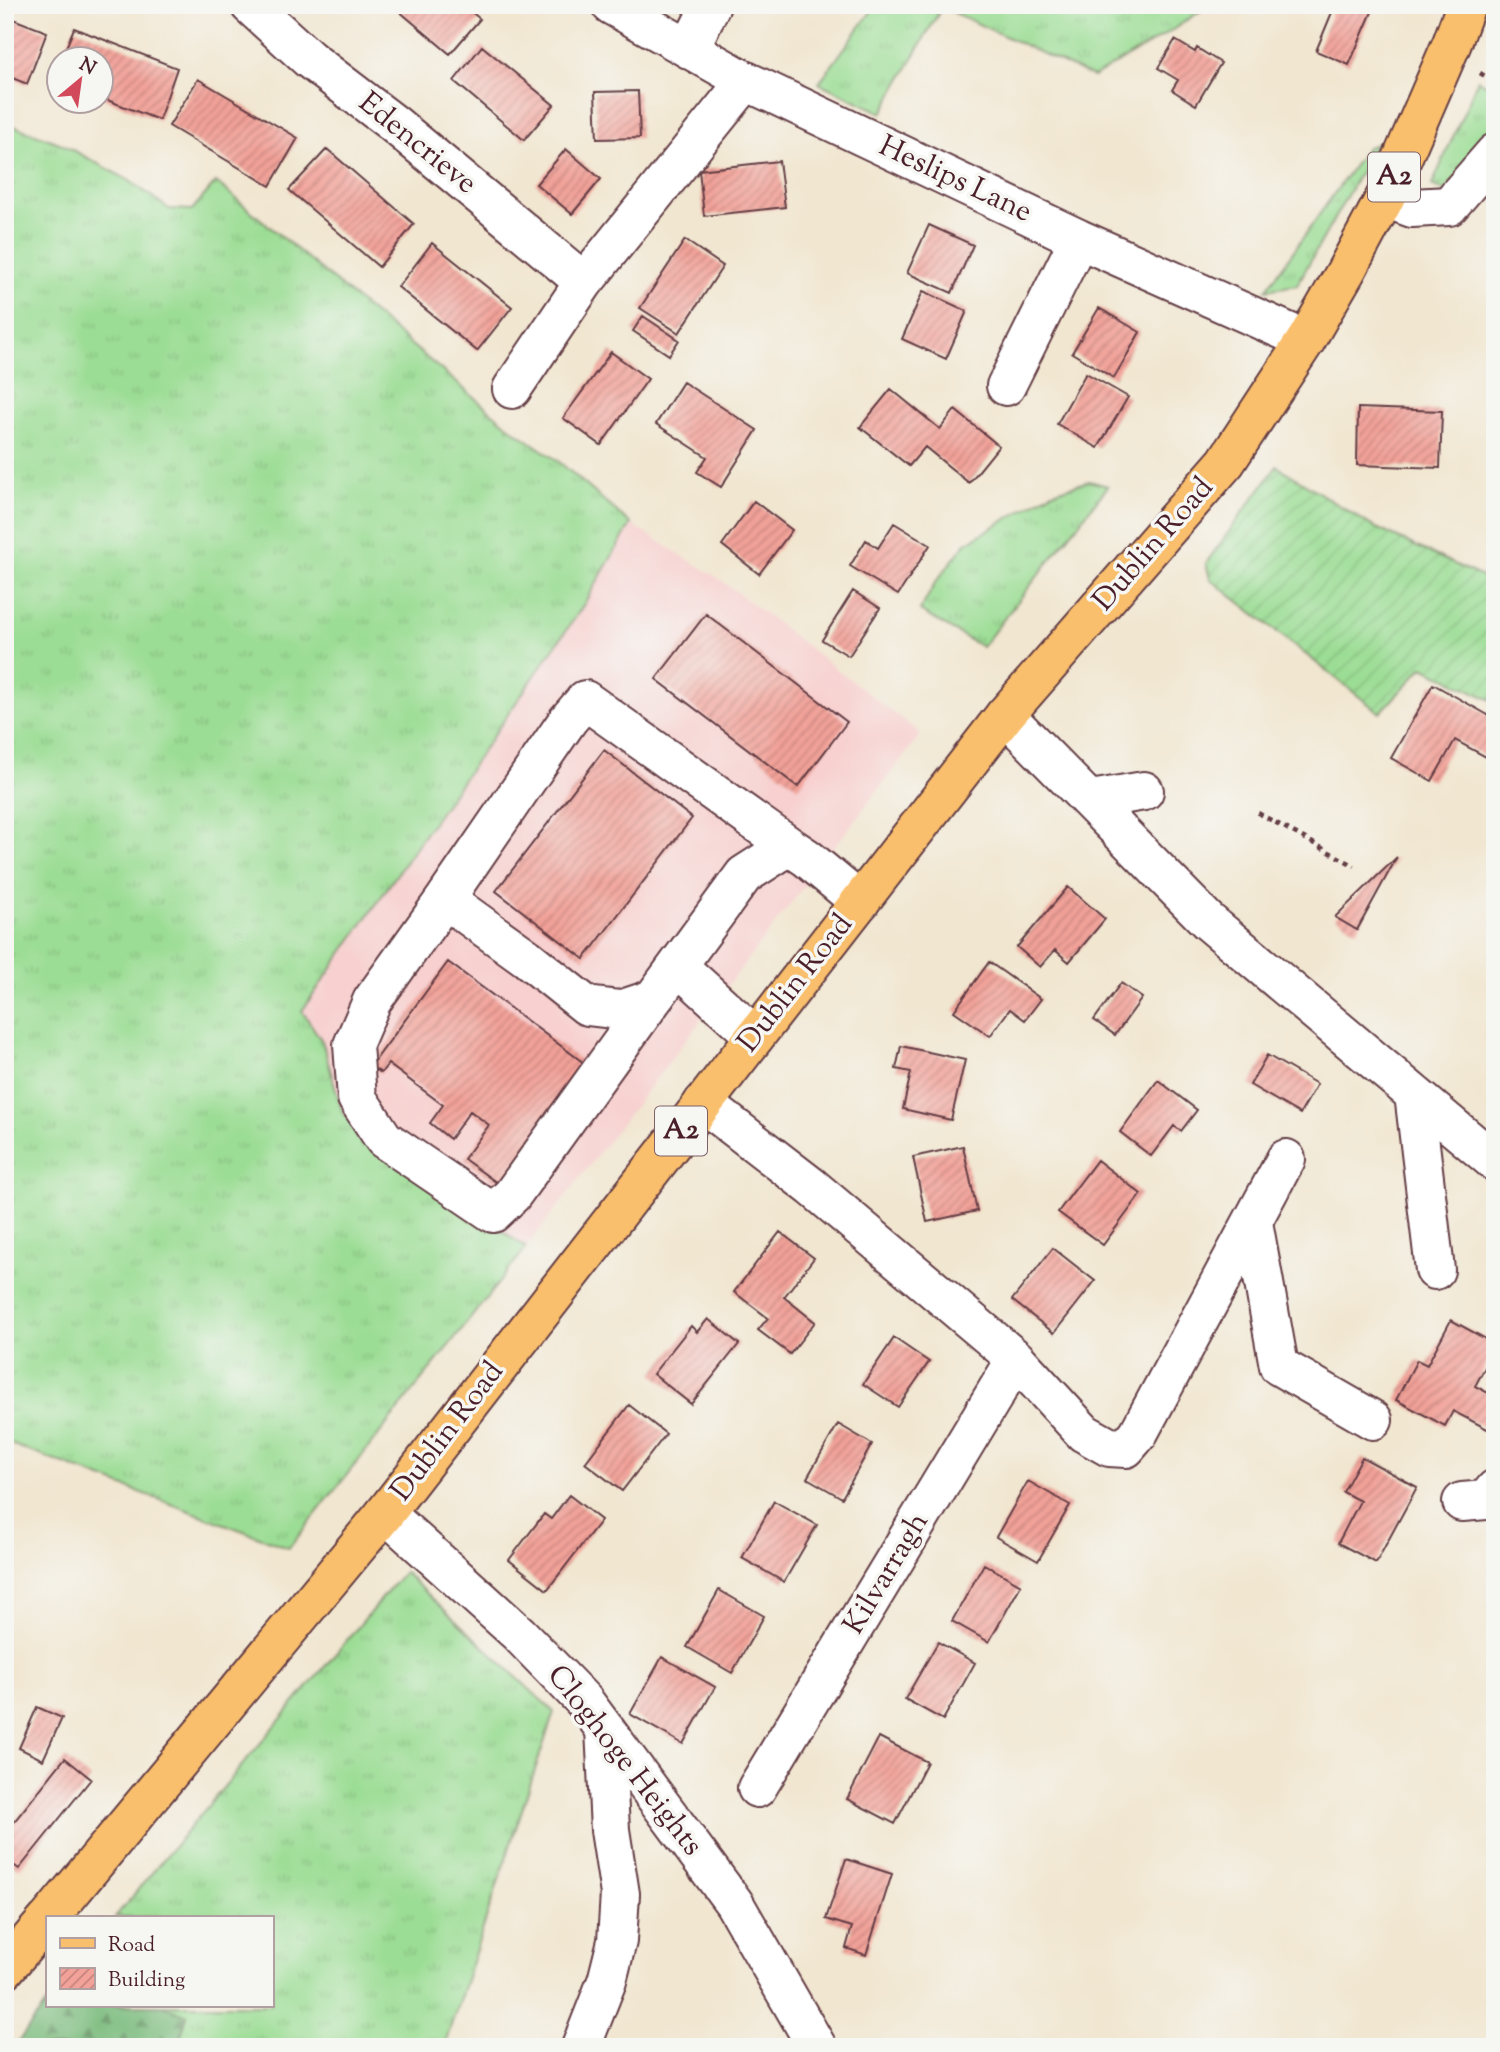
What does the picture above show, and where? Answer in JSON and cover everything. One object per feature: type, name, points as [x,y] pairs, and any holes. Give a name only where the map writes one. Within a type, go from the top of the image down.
[{"type":"main road","name":"Dublin Road","points":[[50,1916],[385,1513],[1005,715],[1226,462],[1306,340],[1385,198],[1466,5]]},
{"type":"main road","name":"Dublin Road","points":[[5,1969],[46,1921]]},
{"type":"street","name":"Edencrieve","points":[[250,5],[309,59],[394,124],[584,282]]},
{"type":"street","name":"Heslips Lane","points":[[611,5],[746,81],[1079,239],[1306,340]]},
{"type":"street","points":[[689,48],[711,5]]},
{"type":"street","points":[[512,389],[584,282],[746,81]]},
{"type":"street","points":[[1385,198],[1412,208],[1450,206],[1495,153]]},
{"type":"street","points":[[1006,386],[1079,239]]},
{"type":"street","points":[[789,846],[744,875],[512,1195],[493,1213],[384,1139],[357,1098],[353,1045],[372,1001],[568,720],[585,700],[807,858],[860,902]]},
{"type":"street","points":[[1005,715],[1208,921],[1495,1162]]},
{"type":"street","points":[[1091,800],[1144,791]]},
{"type":"street","points":[[445,899],[527,958],[587,1006],[620,1010],[653,999]]},
{"type":"street","points":[[678,967],[755,1037]]},
{"type":"street","points":[[1414,1094],[1435,1270]]},
{"type":"street","points":[[703,1103],[812,1187],[1016,1359],[1084,1433],[1109,1447],[1126,1448],[1138,1434],[1286,1159]]},
{"type":"street","points":[[1253,1222],[1279,1366],[1373,1420]]},
{"type":"street","name":"Kilvarragh","points":[[757,1788],[1016,1359]]},
{"type":"street","name":"Cloghoge Heights","points":[[385,1513],[519,1634],[584,1701],[734,1903],[823,2044]]},
{"type":"street","points":[[581,2047],[607,1981],[617,1941],[620,1894],[610,1830],[605,1729]]},
{"type":"path","points":[[1474,69],[1495,82]]},
{"type":"path","points":[[1258,813],[1354,866]]},
{"type":"shaded area","points":[[631,524],[721,580],[921,734],[526,1248],[343,1114],[322,1041],[302,1011],[581,609]]},
{"type":"green space","points":[[876,5],[1209,5],[1168,33],[1093,77],[942,7],[882,113],[819,83]]},
{"type":"green space","points":[[1478,80],[1495,89],[1495,133],[1444,191],[1432,185]]},
{"type":"green space","points":[[11,125],[62,144],[130,181],[169,209],[192,210],[216,182],[512,429],[558,461],[631,524],[581,609],[302,1011],[322,1041],[343,1114],[526,1248],[289,1548],[5,1442],[5,140]]},
{"type":"green space","points":[[1376,144],[1297,285],[1266,290],[1367,147]]},
{"type":"green space","points":[[1277,466],[1372,526],[1495,583],[1495,702],[1423,667],[1380,713],[1210,579],[1206,563]]},
{"type":"green space","points":[[1089,481],[1108,486],[982,647],[920,611],[935,583],[966,543],[1053,492]]},
{"type":"green space","points":[[404,1572],[554,1712],[444,2047],[177,2047],[187,2015],[166,2007],[273,2007],[273,1916],[116,1916]]},
{"type":"green space","points":[[46,2004],[46,2007],[166,2007],[187,2015],[177,2047],[14,2047]]},
{"type":"building","points":[[392,5],[463,5],[480,19],[450,54]]},
{"type":"building","points":[[1335,5],[1375,5],[1349,65],[1316,51]]},
{"type":"building","points":[[5,16],[47,32],[27,84],[5,75]]},
{"type":"building","points":[[74,28],[177,68],[159,120],[116,103],[116,46],[67,46]]},
{"type":"building","points":[[1175,40],[1195,52],[1197,48],[1221,63],[1196,105],[1172,90],[1178,80],[1158,68]]},
{"type":"building","points":[[482,46],[554,105],[524,140],[454,81]]},
{"type":"building","points":[[198,79],[298,138],[270,186],[169,126]]},
{"type":"building","points":[[638,91],[640,138],[597,139],[595,92]]},
{"type":"building","points":[[327,149],[414,224],[379,267],[289,190]]},
{"type":"building","points":[[566,149],[601,179],[572,214],[536,184]]},
{"type":"building","points":[[779,161],[785,207],[704,216],[699,170]]},
{"type":"building","points":[[929,225],[973,245],[952,293],[907,273]]},
{"type":"building","points":[[685,240],[723,266],[679,333],[640,308]]},
{"type":"building","points":[[432,243],[512,307],[477,351],[398,287]]},
{"type":"building","points":[[923,291],[967,311],[946,359],[902,339]]},
{"type":"building","points":[[1099,308],[1140,332],[1114,378],[1072,353]]},
{"type":"building","points":[[643,316],[679,340],[669,355],[633,331]]},
{"type":"building","points":[[611,352],[648,379],[601,445],[563,418]]},
{"type":"building","points":[[1086,373],[1128,397],[1098,448],[1057,424]]},
{"type":"building","points":[[683,382],[757,430],[721,487],[697,472],[707,457],[656,424]]},
{"type":"building","points":[[891,389],[940,429],[955,410],[999,446],[969,483],[925,447],[909,466],[860,427]]},
{"type":"building","points":[[1358,408],[1442,411],[1440,468],[1357,465]]},
{"type":"building","points":[[754,501],[792,530],[759,574],[722,545]]},
{"type":"building","points":[[894,523],[930,545],[898,595],[850,566],[866,540],[878,548]]},
{"type":"building","points":[[853,591],[880,608],[849,656],[822,640]]},
{"type":"building","points":[[706,614],[847,722],[798,787],[656,679]]},
{"type":"building","points":[[1433,684],[1495,719],[1495,741],[1486,757],[1455,740],[1432,781],[1391,758]]},
{"type":"building","points":[[604,750],[692,818],[584,959],[496,891]]},
{"type":"building","points":[[1397,857],[1357,930],[1335,917]]},
{"type":"building","points":[[1068,887],[1105,919],[1069,962],[1055,950],[1040,967],[1017,947]]},
{"type":"building","points":[[448,962],[588,1066],[500,1185],[464,1159],[489,1125],[470,1111],[450,1139],[430,1123],[443,1105],[388,1064],[381,1073],[371,1066]]},
{"type":"building","points":[[989,962],[1041,999],[1025,1020],[1010,1009],[990,1036],[954,1011]]},
{"type":"building","points":[[1121,983],[1142,998],[1115,1035],[1094,1020]]},
{"type":"building","points":[[901,1046],[965,1060],[951,1120],[903,1109],[911,1072],[896,1069]]},
{"type":"building","points":[[1267,1055],[1317,1084],[1300,1114],[1250,1085]]},
{"type":"building","points":[[1158,1080],[1197,1110],[1181,1131],[1174,1126],[1151,1156],[1120,1132]]},
{"type":"building","points":[[963,1146],[977,1211],[927,1222],[913,1157]]},
{"type":"building","points":[[1097,1160],[1141,1194],[1103,1245],[1058,1212]]},
{"type":"building","points":[[780,1232],[814,1258],[784,1297],[815,1322],[790,1354],[758,1330],[768,1318],[734,1292]]},
{"type":"building","points":[[1053,1248],[1095,1281],[1054,1333],[1012,1300]]},
{"type":"building","points":[[708,1319],[739,1344],[691,1404],[653,1374],[691,1326],[697,1332]]},
{"type":"building","points":[[1451,1320],[1495,1344],[1495,1349],[1475,1386],[1492,1395],[1495,1390],[1495,1433],[1453,1411],[1445,1426],[1396,1400],[1417,1360],[1427,1365]]},
{"type":"building","points":[[894,1338],[929,1362],[898,1407],[863,1384]]},
{"type":"building","points":[[629,1405],[666,1434],[622,1491],[585,1463]]},
{"type":"building","points":[[838,1424],[872,1444],[842,1498],[807,1478]]},
{"type":"building","points":[[1362,1457],[1417,1487],[1376,1563],[1338,1543],[1360,1501],[1343,1492]]},
{"type":"building","points":[[1028,1481],[1070,1505],[1038,1561],[996,1537]]},
{"type":"building","points":[[569,1495],[601,1520],[547,1590],[509,1560],[544,1514],[551,1519]]},
{"type":"building","points":[[774,1501],[817,1525],[784,1582],[742,1558]]},
{"type":"building","points":[[984,1564],[1021,1585],[989,1642],[952,1621]]},
{"type":"building","points":[[719,1590],[764,1616],[732,1673],[687,1647]]},
{"type":"building","points":[[938,1642],[975,1663],[943,1720],[905,1699]]},
{"type":"building","points":[[662,1657],[715,1687],[683,1744],[630,1714]]},
{"type":"building","points":[[37,1707],[62,1718],[43,1760],[19,1748]]},
{"type":"building","points":[[879,1737],[927,1762],[895,1824],[847,1799]]},
{"type":"building","points":[[65,1758],[91,1779],[19,1869],[5,1859],[5,1833]]},
{"type":"building","points":[[846,1859],[892,1874],[866,1955],[846,1948],[852,1927],[826,1919]]}]
